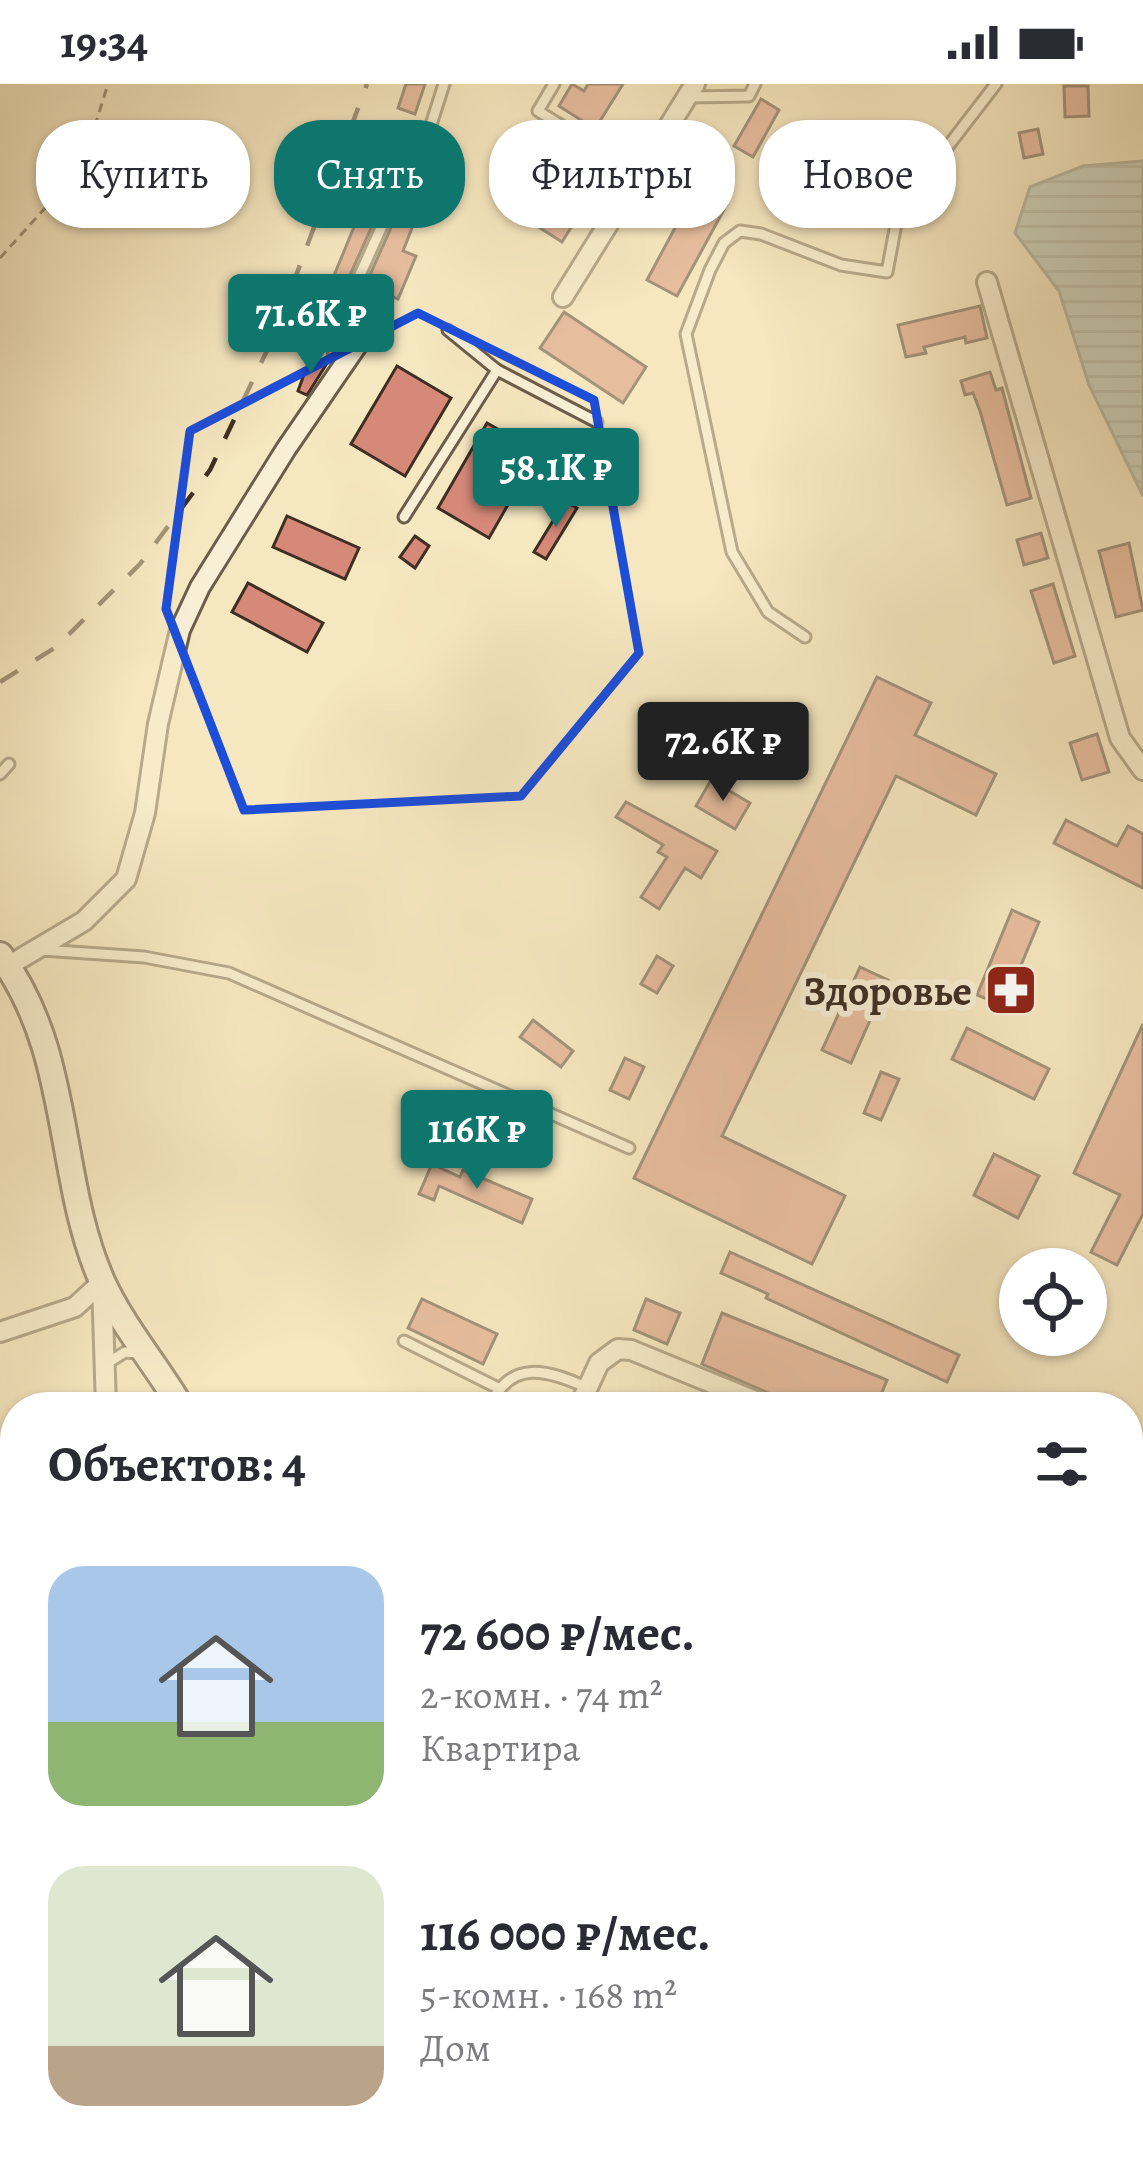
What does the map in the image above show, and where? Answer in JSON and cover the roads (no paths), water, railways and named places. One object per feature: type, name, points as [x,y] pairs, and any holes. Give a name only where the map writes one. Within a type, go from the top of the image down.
[{"type":"main road","points":[[4,961],[29,1007],[62,1102],[78,1205],[102,1282],[172,1392]]},
{"type":"street","points":[[672,120],[691,90]]},
{"type":"street","points":[[563,297],[606,228]]},
{"type":"street","points":[[987,282],[1120,738],[1143,770]]},
{"type":"street","points":[[4,961],[37,949],[84,921],[126,879],[145,813],[158,724],[180,629],[200,587],[286,449],[358,344]]},
{"type":"street","points":[[0,1332],[75,1307],[102,1282]]},
{"type":"street","points":[[102,1282],[105,1392]]},
{"type":"street","points":[[587,1392],[599,1363],[618,1349],[631,1350],[733,1392]]},
{"type":"lane","points":[[358,344],[345,308],[404,177],[415,175],[444,84]]},
{"type":"lane","points":[[552,120],[538,111],[554,84]]},
{"type":"lane","points":[[691,90],[749,96],[755,84]]},
{"type":"lane","points":[[805,637],[768,612],[732,552],[686,334],[724,243],[740,231],[761,234],[841,265],[887,272],[899,208],[908,188],[942,154],[995,84]]},
{"type":"lane","points":[[448,330],[496,370],[597,422]]},
{"type":"lane","points":[[404,517],[496,370]]},
{"type":"lane","points":[[37,949],[144,957],[229,973],[629,1148]]},
{"type":"lane","points":[[404,1341],[498,1388]]},
{"type":"lane","points":[[103,1368],[113,1356],[134,1351],[155,1363]]},
{"type":"lane","points":[[496,1392],[514,1376],[537,1371],[559,1375],[577,1392]]},
{"type":"water","points":[[1143,161],[1143,496],[1089,385],[1059,291],[1015,233],[1030,187],[1083,166]]},
{"type":"railway","points":[[0,682],[56,647],[140,564],[210,470],[273,338],[367,84]]},
{"type":"place","name":"Здоровье","points":[[1011,990]]}]
